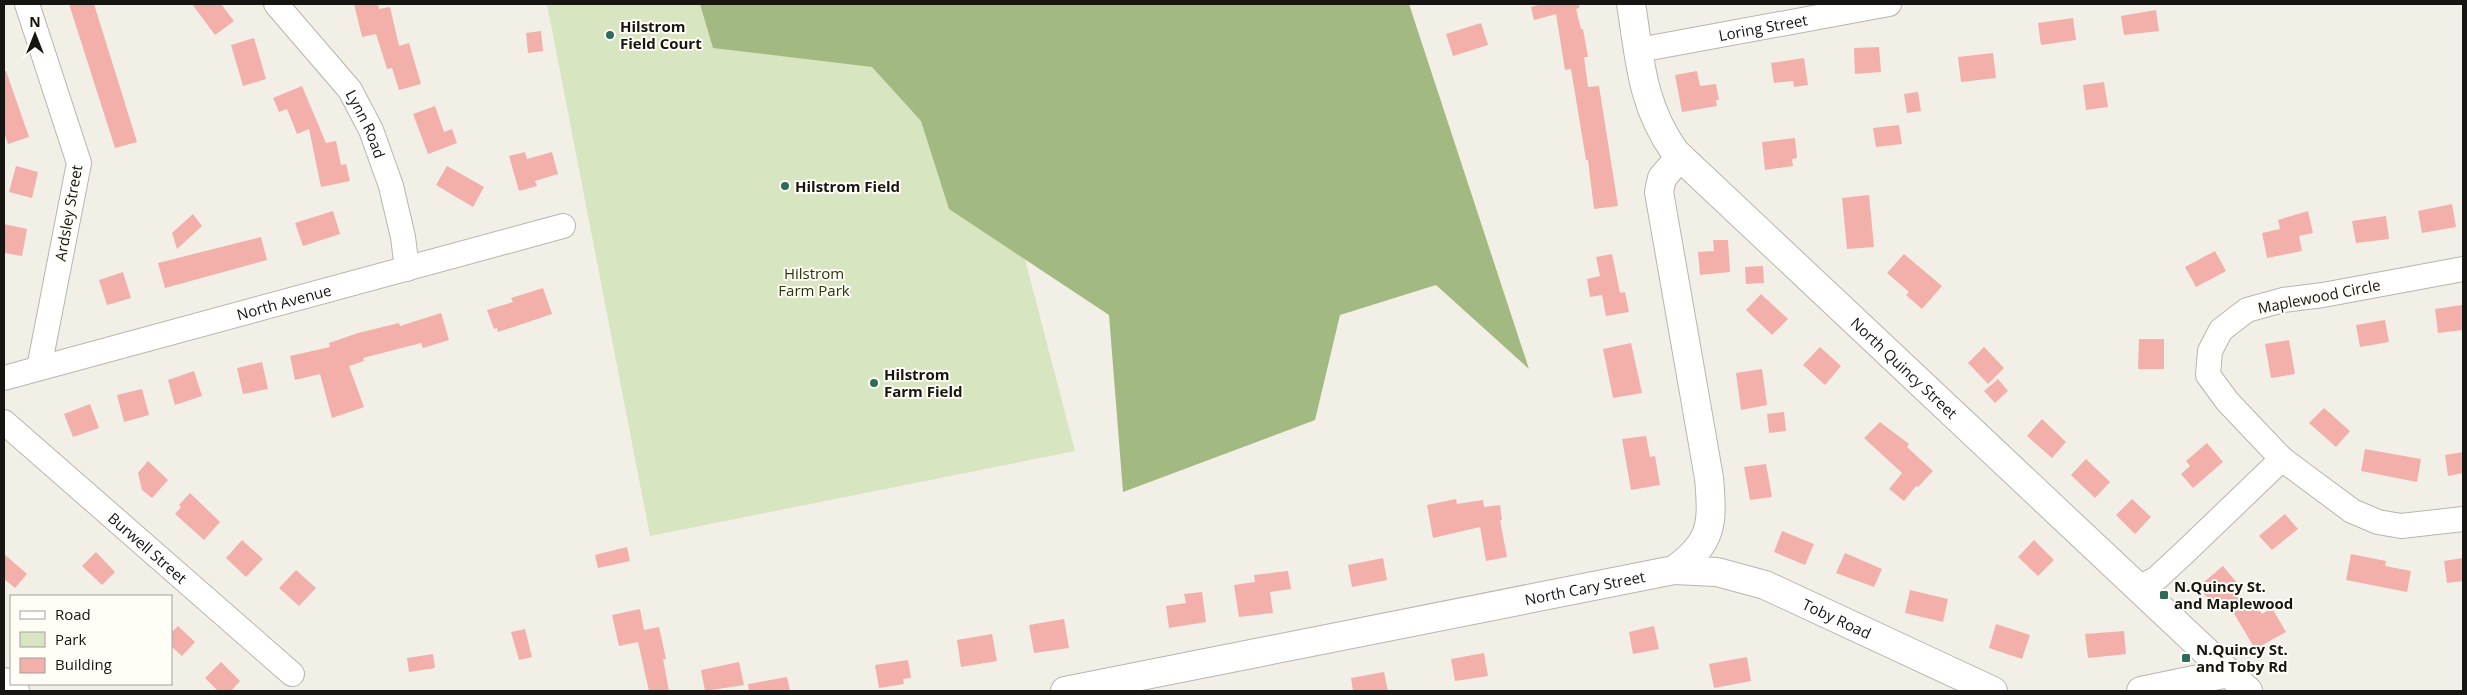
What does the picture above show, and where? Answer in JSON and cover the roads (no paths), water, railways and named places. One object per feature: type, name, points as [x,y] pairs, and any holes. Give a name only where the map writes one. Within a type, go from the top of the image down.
[{"type":"main road","name":"North Quincy Street","points":[[1631,4],[1652,113],[1662,134],[1680,157],[2248,691]]},
{"type":"main road","name":"North Cary Street","points":[[1064,691],[1156,682],[1674,570],[1690,559],[1700,548],[1708,533],[1711,502],[1659,192],[1662,178],[1680,157]]},
{"type":"main road","name":"Toby Road","points":[[1674,570],[1717,572],[1765,585],[1993,691]]},
{"type":"main road","points":[[2141,691],[2228,673]]},
{"type":"main road","points":[[4,682],[15,691]]},
{"type":"street","name":"Ardsley Street","points":[[27,4],[79,163],[39,368]]},
{"type":"street","name":"Lynn Road","points":[[276,4],[350,90],[371,130],[391,186],[401,224],[407,269]]},
{"type":"street","name":"Loring Street","points":[[1639,50],[1889,4]]},
{"type":"street","name":"North Avenue","points":[[4,378],[563,226]]},
{"type":"street","name":"Maplewood Circle","points":[[2463,269],[2323,295],[2283,300],[2247,310],[2221,330],[2210,351],[2208,374],[2227,401],[2282,459],[2352,511],[2378,522],[2401,526],[2463,519]]},
{"type":"street","name":"Burwell Street","points":[[4,422],[292,674]]},
{"type":"street","points":[[2138,588],[2156,579],[2282,459]]},
{"type":"place","name":"Hilstrom Field Court","points":[[610,35]]},
{"type":"place","name":"Hilstrom Field","points":[[785,186]]},
{"type":"place","name":"Hilstrom Farm Field","points":[[874,383]]},
{"type":"place","name":"N.Quincy St. and Maplewood","points":[[2164,595]]},
{"type":"place","name":"N.Quincy St. and Toby Rd","points":[[2186,658]]},
{"type":"park label","name":"Hilstrom Farm Park","points":[[814,282]]}]
